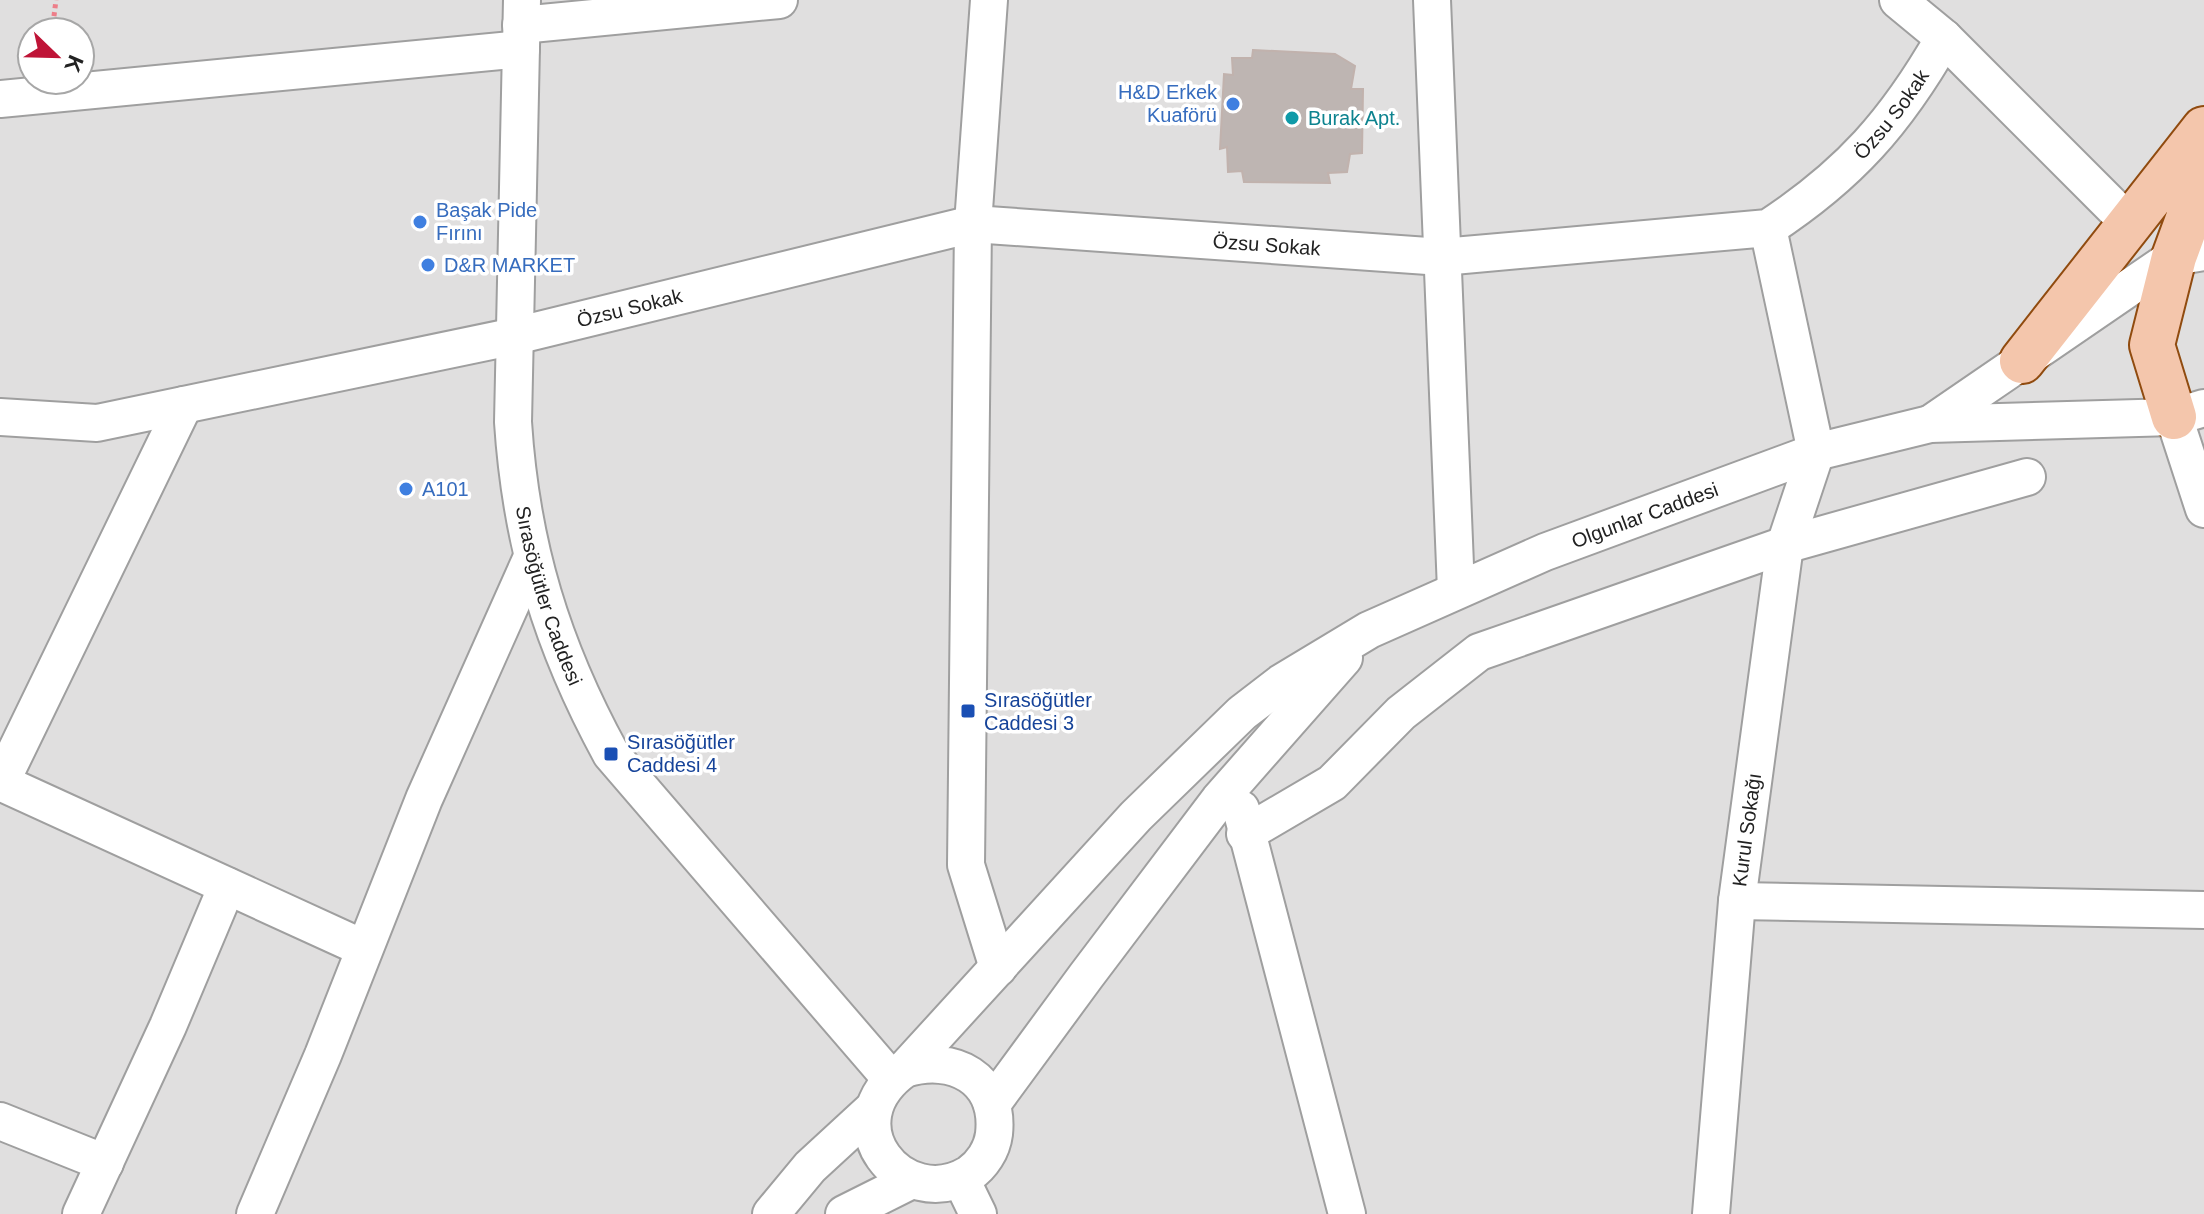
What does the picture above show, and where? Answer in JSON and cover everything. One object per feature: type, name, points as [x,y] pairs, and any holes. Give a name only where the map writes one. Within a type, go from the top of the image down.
[{"type":"main road","points":[[2022,361],[2204,129]]},
{"type":"main road","points":[[2189,413],[2152,345],[2189,254],[2204,175]]},
{"type":"street","points":[[0,99],[521,25],[779,0]]},
{"type":"street","points":[[989,0],[973,224],[966,865],[998,968]]},
{"type":"street","points":[[1432,0],[1456,590]]},
{"type":"street","points":[[1898,0],[1944,38],[2130,224]]},
{"type":"street","name":"Sırasöğütler Caddesi","points":[[521,25],[513,410],[516,474],[532,557],[550,622],[567,667],[611,754],[890,1086]]},
{"type":"street","name":"Özsu Sokak","points":[[0,417],[97,423],[515,336],[973,224],[1442,257],[1768,228],[1801,206],[1861,154],[1893,119],[1944,38]]},
{"type":"street","points":[[1768,228],[1816,452]]},
{"type":"street","name":"Olgunlar Caddesi","points":[[1930,424],[2189,254]]},
{"type":"street","points":[[184,405],[0,782],[363,948]]},
{"type":"street","points":[[2189,413],[2204,509]]},
{"type":"street","name":"Olgunlar Caddesi","points":[[771,1214],[810,1167],[890,1086],[1136,816],[1242,713],[1281,683],[1369,630],[1545,552],[1816,452],[1930,424],[2189,413]]},
{"type":"street","name":"Kurul Sokağı","points":[[1711,1214],[1737,901],[1785,545],[1816,452]]},
{"type":"street","points":[[1245,834],[1332,783],[1401,713],[1479,652],[1785,545],[2027,477]]},
{"type":"street","points":[[255,1214],[476,678],[532,557]]},
{"type":"street","points":[[992,1104],[1235,781],[1369,630]]},
{"type":"street","points":[[1235,781],[1245,834],[1347,1214]]},
{"type":"street","points":[[81,1214],[168,1026],[227,886]]},
{"type":"street","points":[[1737,901],[2204,910]]},
{"type":"street","points":[[940,1063],[957,1067],[972,1076],[992,1104],[995,1122],[993,1139],[986,1156],[961,1179],[945,1185],[927,1186],[895,1173],[883,1160],[875,1144],[872,1126],[890,1086],[922,1064],[940,1063]]},
{"type":"street","points":[[0,1121],[105,1163]]},
{"type":"street","points":[[961,1179],[978,1214]]},
{"type":"street","points":[[844,1214],[910,1181]]},
{"type":"shaded area","points":[[0,0],[2204,0],[2204,1214],[0,1214]]},
{"type":"building","name":"Burak Apt.","points":[[1253,50],[1335,54],[1355,66],[1351,89],[1363,89],[1362,153],[1350,154],[1347,172],[1328,173],[1330,183],[1244,182],[1242,171],[1228,172],[1227,147],[1220,149],[1224,74],[1233,75],[1232,58],[1252,58]]},
{"type":"place","name":"H&D Erkek Kuaförü","points":[[1233,104]]},
{"type":"place","name":"Burak Apt.","points":[[1292,118]]},
{"type":"place","name":"Başak Pide Fırını","points":[[420,222]]},
{"type":"place","name":"D&R MARKET","points":[[428,265]]},
{"type":"place","name":"A101","points":[[406,489]]},
{"type":"place","name":"Sırasöğütler Caddesi 3","points":[[968,711]]},
{"type":"place","name":"Sırasöğütler Caddesi 4","points":[[611,754]]}]
